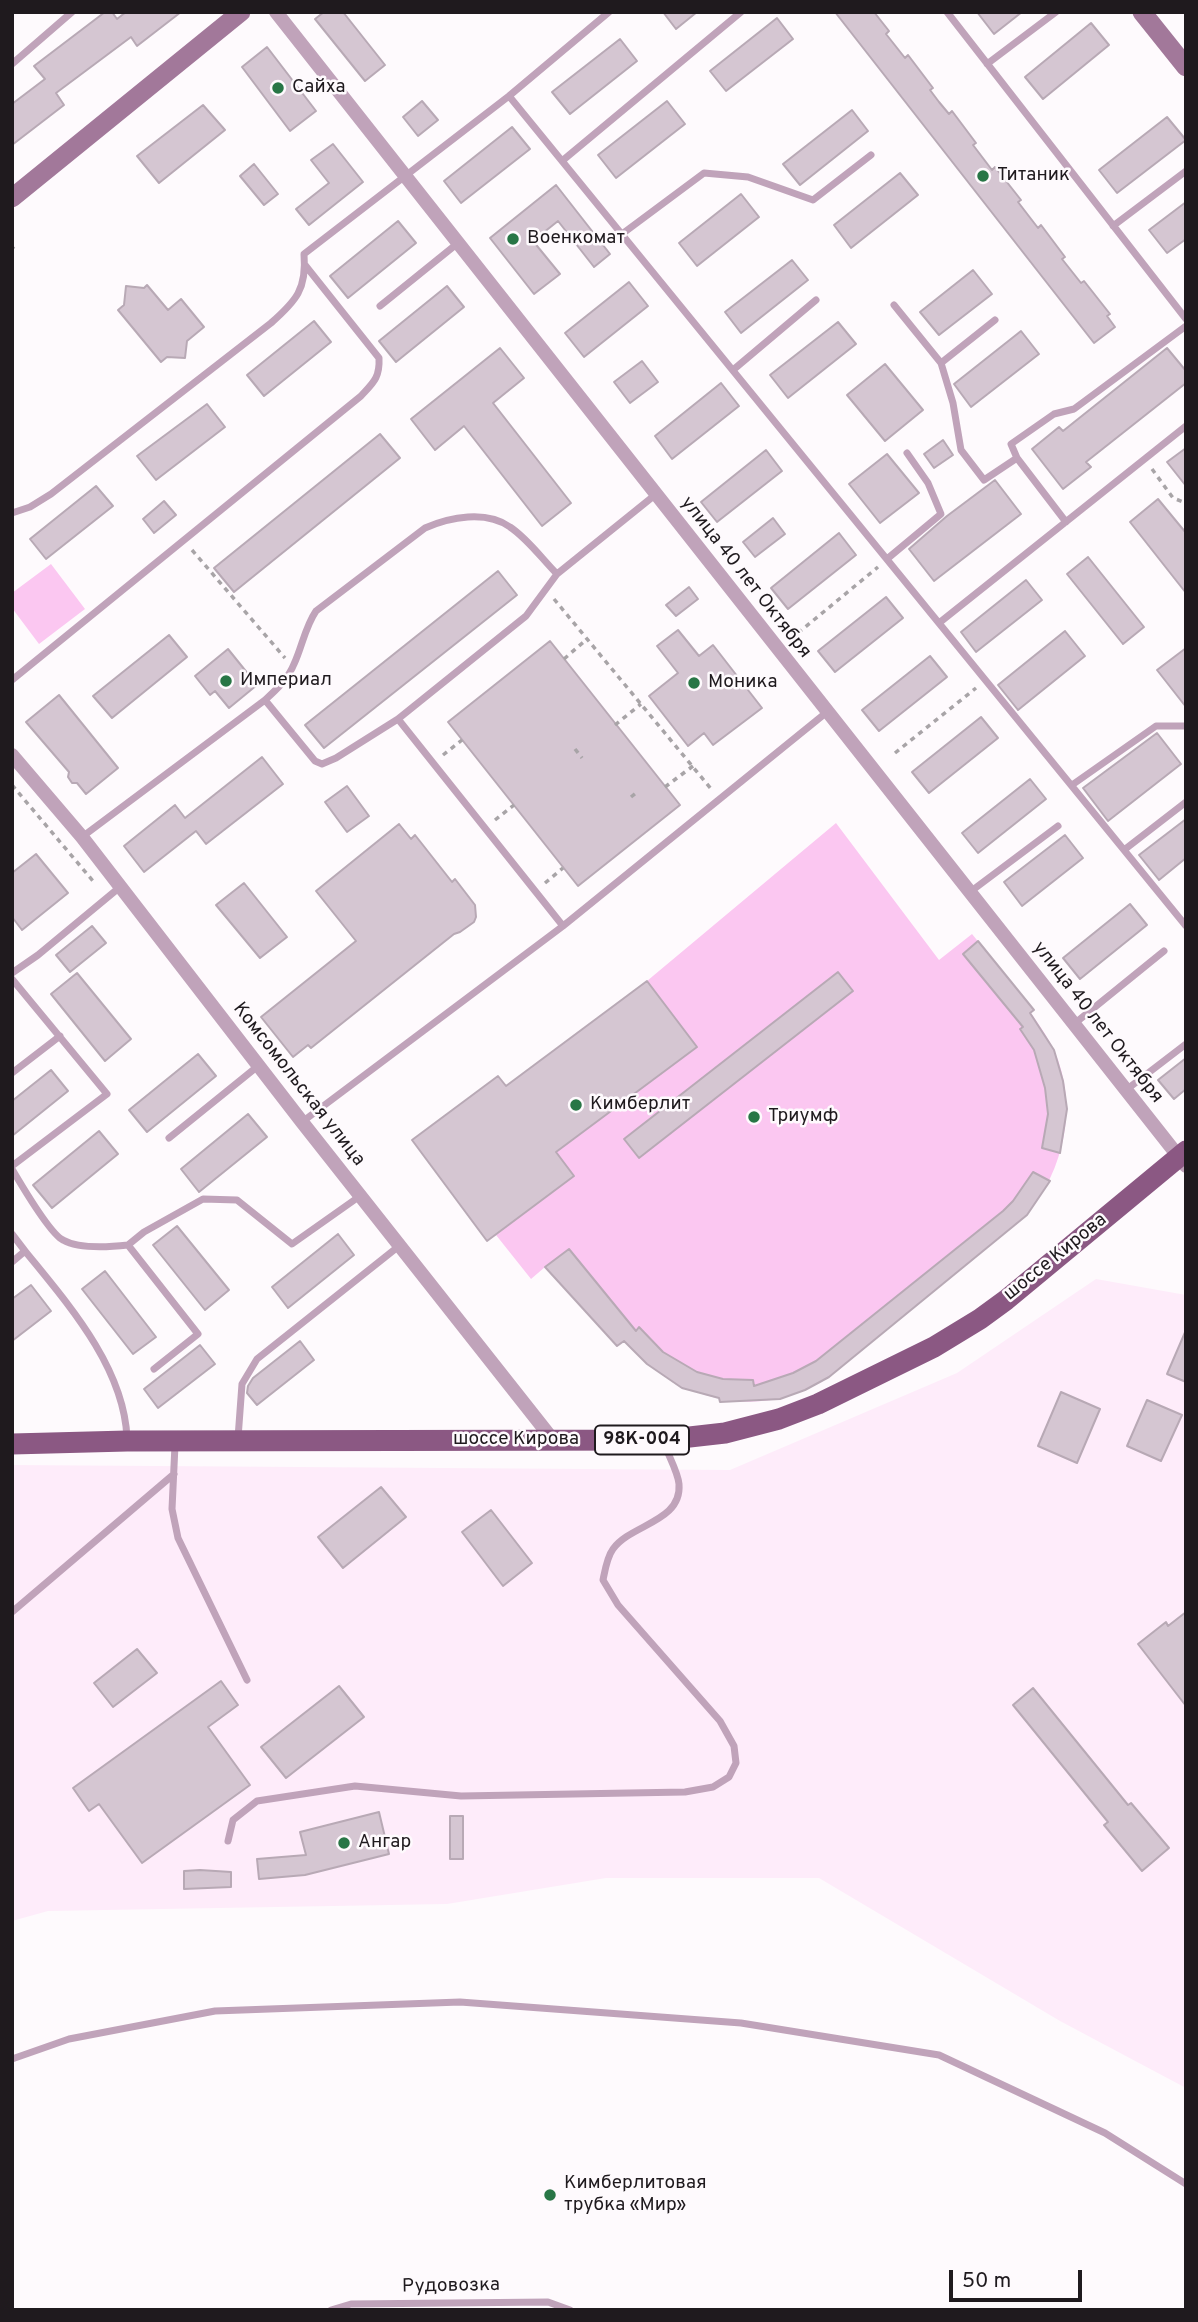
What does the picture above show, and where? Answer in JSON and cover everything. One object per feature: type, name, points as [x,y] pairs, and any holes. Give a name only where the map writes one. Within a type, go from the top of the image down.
[{"type":"main road","points":[[12,198],[241,12]]},
{"type":"main road","points":[[1142,12],[1186,67]]},
{"type":"main road","name":"шоссе Кирова","points":[[12,1444],[127,1441],[663,1440],[725,1433],[779,1419],[818,1404],[934,1347],[971,1325],[1183,1158]]},
{"type":"street","name":"улица 40 лет Октября","points":[[276,12],[1073,1024],[1183,1158]]},
{"type":"street","name":"Комсомольская улица","points":[[12,755],[82,837],[258,1066],[553,1440]]},
{"type":"lane","points":[[12,64],[72,12]]},
{"type":"lane","points":[[12,513],[30,507],[51,494],[271,323],[295,299],[303,286],[304,254],[509,96],[609,12]]},
{"type":"lane","points":[[562,161],[741,12]]},
{"type":"lane","points":[[947,12],[1186,319]]},
{"type":"lane","points":[[987,64],[1056,12]]},
{"type":"lane","points":[[509,96],[1186,926]]},
{"type":"lane","points":[[622,234],[704,173],[748,177],[813,200],[871,155]]},
{"type":"lane","points":[[1113,226],[1186,171]]},
{"type":"lane","points":[[380,306],[458,243]]},
{"type":"lane","points":[[12,680],[361,396],[374,382],[380,371],[379,358],[305,265]]},
{"type":"lane","points":[[733,370],[816,300]]},
{"type":"lane","points":[[894,305],[941,362],[953,403],[961,450],[984,480],[1017,458]]},
{"type":"lane","points":[[941,362],[995,320]]},
{"type":"lane","points":[[1066,522],[1017,458],[1011,444],[1054,414],[1074,409],[1186,326]]},
{"type":"lane","points":[[939,623],[1186,426]]},
{"type":"lane","points":[[887,559],[941,514],[928,483],[907,453]]},
{"type":"lane","points":[[265,700],[307,753],[322,764],[329,762],[398,719],[526,616],[557,575],[656,495]]},
{"type":"lane","points":[[82,837],[265,700],[283,683],[293,667],[309,621],[316,611],[425,528],[442,520],[473,517],[492,519],[508,525],[521,536],[557,575]]},
{"type":"lane","points":[[302,1122],[564,926],[827,712]]},
{"type":"lane","points":[[398,719],[564,926]]},
{"type":"lane","points":[[1072,785],[1156,726],[1186,726]]},
{"type":"lane","points":[[1124,850],[1186,802]]},
{"type":"lane","points":[[970,892],[1058,826]]},
{"type":"lane","points":[[12,973],[38,955],[120,887]]},
{"type":"lane","points":[[1073,1024],[1164,951]]},
{"type":"lane","points":[[12,979],[107,1094],[12,1168],[39,1213],[62,1240],[101,1248],[128,1245],[144,1232],[203,1199],[237,1200],[292,1244],[360,1195]]},
{"type":"lane","points":[[12,1073],[60,1037]]},
{"type":"lane","points":[[1126,1090],[1186,1044]]},
{"type":"lane","points":[[169,1138],[258,1066]]},
{"type":"lane","points":[[12,1234],[76,1314],[105,1365],[121,1398],[126,1417],[127,1441]]},
{"type":"lane","points":[[128,1245],[198,1334],[154,1369]]},
{"type":"lane","points":[[238,1441],[242,1384],[257,1359],[400,1245]]},
{"type":"lane","points":[[12,1262],[24,1251]]},
{"type":"lane","points":[[228,1841],[233,1820],[257,1801],[355,1786],[461,1797],[671,1793],[713,1787],[729,1777],[736,1763],[734,1746],[720,1721],[618,1605],[603,1580],[612,1550],[629,1534],[662,1517],[674,1507],[679,1484],[663,1440]]},
{"type":"lane","points":[[175,1441],[172,1509],[178,1538],[247,1680]]},
{"type":"lane","points":[[12,1612],[174,1474]]},
{"type":"lane","points":[[12,2059],[69,2039],[215,2011],[460,2002],[741,2023],[939,2056],[1105,2133],[1186,2184]]},
{"type":"lane","name":"Рудовозка","points":[[331,2310],[351,2304],[548,2302],[570,2310]]},
{"type":"path","points":[[1152,469],[1173,498],[1186,503]]},
{"type":"path","points":[[184,541],[293,667]]},
{"type":"path","points":[[798,633],[878,566]]},
{"type":"path","points":[[546,589],[720,799]]},
{"type":"path","points":[[564,659],[587,639]]},
{"type":"path","points":[[895,753],[976,688]]},
{"type":"path","points":[[615,724],[641,704]]},
{"type":"path","points":[[433,763],[462,740]]},
{"type":"path","points":[[575,749],[582,758]]},
{"type":"path","points":[[666,787],[693,766]]},
{"type":"path","points":[[12,785],[93,881]]},
{"type":"path","points":[[631,797],[636,793]]},
{"type":"path","points":[[485,828],[514,805]]},
{"type":"path","points":[[535,891],[564,868]]},
{"type":"shaded area","points":[[51,564],[85,609],[39,644],[12,608],[12,593]]},
{"type":"shaded area","name":"Триумф","points":[[836,823],[939,960],[972,934],[1034,1010],[1031,1013],[1052,1045],[1062,1071],[1066,1093],[1064,1136],[1050,1178],[1027,1215],[829,1377],[803,1391],[775,1399],[748,1402],[720,1399],[694,1391],[668,1378],[645,1362],[624,1341],[617,1346],[545,1267],[531,1279],[496,1235],[487,1241],[412,1140],[498,1076],[507,1086],[647,981]]},
{"type":"shaded area","points":[[1096,1279],[1186,1295],[1186,2088],[1060,2021],[819,1878],[606,1878],[447,1904],[48,1911],[12,1921],[12,1465],[730,1470],[957,1373]]},
{"type":"building","points":[[105,12],[112,12],[117,19],[126,12],[181,12],[137,46],[131,37],[56,93],[64,105],[12,145],[12,104],[45,79],[34,66]]},
{"type":"building","points":[[324,12],[343,12],[385,65],[365,81],[315,19]]},
{"type":"building","points":[[663,12],[697,12],[676,29]]},
{"type":"building","name":"Титаник","points":[[835,12],[874,12],[889,31],[886,34],[905,58],[908,55],[949,114],[952,111],[992,170],[995,167],[1021,200],[1018,202],[1038,228],[1041,225],[1065,257],[1062,259],[1081,283],[1084,281],[1110,314],[1107,316],[1115,327],[1094,343]]},
{"type":"building","points":[[977,12],[1022,12],[994,34]]},
{"type":"building","points":[[777,18],[793,39],[726,91],[710,71]]},
{"type":"building","points":[[1091,23],[1109,45],[1043,99],[1025,77]]},
{"type":"building","points":[[620,39],[637,61],[570,114],[552,92]]},
{"type":"building","points":[[267,47],[316,111],[290,131],[242,67]]},
{"type":"building","points":[[422,101],[438,120],[418,136],[403,117]]},
{"type":"building","points":[[667,101],[685,124],[616,178],[598,155]]},
{"type":"building","points":[[203,105],[225,130],[159,183],[137,156]]},
{"type":"building","points":[[852,110],[868,131],[800,185],[783,164]]},
{"type":"building","points":[[1167,117],[1186,140],[1117,193],[1099,170]]},
{"type":"building","points":[[512,127],[530,149],[461,203],[444,181]]},
{"type":"building","points":[[333,144],[363,182],[309,225],[296,209],[329,183],[311,160]]},
{"type":"building","points":[[254,164],[278,194],[264,205],[240,176]]},
{"type":"building","points":[[900,173],[918,195],[851,248],[834,225]]},
{"type":"building","name":"Военкомат","points":[[556,185],[610,254],[594,267],[558,221],[533,241],[560,274],[534,294],[490,238]]},
{"type":"building","points":[[741,194],[759,217],[697,266],[679,243]]},
{"type":"building","points":[[1186,202],[1186,239],[1167,253],[1149,230]]},
{"type":"building","points":[[398,221],[416,243],[348,298],[330,276]]},
{"type":"building","points":[[792,260],[808,280],[741,333],[725,312]]},
{"type":"building","points":[[973,270],[992,294],[939,335],[920,312]]},
{"type":"building","points":[[629,282],[648,306],[584,357],[565,333]]},
{"type":"building","points":[[147,285],[168,310],[181,299],[204,327],[187,341],[185,358],[167,357],[161,362],[118,310],[124,305],[126,286],[144,288]]},
{"type":"building","points":[[447,286],[464,307],[396,362],[379,341]]},
{"type":"building","points":[[314,321],[331,342],[264,396],[247,375]]},
{"type":"building","points":[[838,322],[856,344],[788,398],[770,375]]},
{"type":"building","points":[[1021,331],[1039,354],[971,407],[954,384]]},
{"type":"building","points":[[500,348],[524,378],[493,403],[571,503],[542,526],[464,426],[435,450],[411,419]]},
{"type":"building","points":[[1167,348],[1186,371],[1186,383],[1086,462],[1091,467],[1063,489],[1032,449],[1059,427],[1063,431]]},
{"type":"building","points":[[642,361],[658,382],[630,403],[614,382]]},
{"type":"building","points":[[885,364],[923,410],[885,441],[847,395]]},
{"type":"building","points":[[721,383],[739,406],[672,459],[655,436]]},
{"type":"building","points":[[207,404],[225,427],[156,480],[137,456]]},
{"type":"building","points":[[380,434],[400,458],[234,592],[214,568]]},
{"type":"building","points":[[943,440],[953,455],[934,468],[924,454]]},
{"type":"building","points":[[1186,448],[1186,486],[1167,462]]},
{"type":"building","points":[[766,450],[782,471],[717,522],[701,502]]},
{"type":"building","points":[[887,454],[919,493],[880,523],[849,484]]},
{"type":"building","points":[[995,480],[1021,514],[934,581],[909,549]]},
{"type":"building","points":[[96,486],[113,506],[46,559],[30,539]]},
{"type":"building","points":[[1158,499],[1186,533],[1186,593],[1130,522]]},
{"type":"building","points":[[164,501],[176,515],[154,533],[143,519]]},
{"type":"building","points":[[773,518],[785,534],[755,557],[743,542]]},
{"type":"building","points":[[839,533],[856,555],[788,609],[771,588]]},
{"type":"building","points":[[1088,557],[1144,627],[1123,644],[1067,574]]},
{"type":"building","points":[[498,571],[517,595],[324,748],[305,725]]},
{"type":"building","points":[[1026,580],[1042,600],[976,652],[961,632]]},
{"type":"building","points":[[689,587],[698,599],[676,616],[666,605]]},
{"type":"building","points":[[886,597],[903,618],[835,672],[818,651]]},
{"type":"building","name":"Моника","points":[[678,630],[699,656],[713,645],[762,708],[713,745],[704,733],[688,746],[649,696],[678,673],[657,646]]},
{"type":"building","points":[[1065,631],[1085,656],[1018,710],[998,685]]},
{"type":"building","points":[[169,635],[187,657],[112,718],[93,696]]},
{"type":"building","points":[[550,641],[680,805],[578,886],[448,722]]},
{"type":"building","points":[[1186,648],[1186,707],[1157,670]]},
{"type":"building","name":"Империал","points":[[228,649],[257,685],[229,708],[215,691],[210,695],[195,676]]},
{"type":"building","points":[[930,656],[947,677],[879,731],[862,710]]},
{"type":"building","points":[[59,695],[118,768],[86,794],[77,783],[72,783],[68,777],[69,772],[26,722]]},
{"type":"building","points":[[981,717],[998,738],[929,793],[912,772]]},
{"type":"building","points":[[1157,733],[1181,764],[1108,821],[1083,788]]},
{"type":"building","points":[[262,757],[283,784],[206,844],[196,831],[144,872],[124,846],[175,805],[185,818]]},
{"type":"building","points":[[1030,779],[1046,799],[978,853],[962,833]]},
{"type":"building","points":[[347,786],[369,816],[347,832],[325,802]]},
{"type":"building","points":[[1186,819],[1186,858],[1159,880],[1139,855]]},
{"type":"building","points":[[399,824],[411,839],[415,835],[452,882],[455,879],[475,905],[474,922],[454,934],[311,1048],[308,1045],[293,1057],[261,1017],[356,941],[316,891]]},
{"type":"building","points":[[1065,835],[1083,858],[1022,906],[1004,882]]},
{"type":"building","points":[[36,854],[68,893],[22,930],[12,917],[12,873]]},
{"type":"building","points":[[244,883],[287,937],[260,958],[216,905]]},
{"type":"building","points":[[1130,904],[1147,925],[1080,979],[1063,958]]},
{"type":"building","points":[[92,926],[106,943],[70,972],[56,955]]},
{"type":"building","points":[[978,941],[1034,1010],[1030,1013],[1054,1050],[1063,1081],[1067,1109],[1060,1153],[1042,1148],[1048,1114],[1045,1088],[1034,1050],[1020,1029],[1023,1027],[963,954]]},
{"type":"building","points":[[838,972],[853,991],[639,1158],[624,1139]]},
{"type":"building","points":[[77,973],[131,1039],[105,1061],[51,994]]},
{"type":"building","points":[[647,981],[697,1047],[556,1152],[574,1176],[487,1241],[412,1140],[498,1076],[506,1086]]},
{"type":"building","points":[[198,1054],[216,1076],[147,1132],[129,1110]]},
{"type":"building","points":[[1186,1058],[1186,1089],[1174,1099],[1158,1080]]},
{"type":"building","points":[[51,1070],[68,1091],[12,1136],[12,1101]]},
{"type":"building","points":[[248,1114],[267,1137],[199,1192],[181,1169]]},
{"type":"building","points":[[99,1131],[118,1154],[52,1208],[33,1185]]},
{"type":"building","points":[[1033,1172],[1050,1181],[1027,1215],[829,1377],[780,1399],[720,1402],[719,1398],[682,1388],[647,1364],[624,1341],[617,1346],[545,1267],[569,1249],[636,1331],[639,1327],[663,1352],[697,1372],[723,1379],[753,1380],[754,1386],[793,1373],[816,1361],[1003,1211]]},
{"type":"building","points":[[177,1226],[229,1290],[205,1310],[153,1245]]},
{"type":"building","points":[[338,1234],[354,1255],[288,1308],[272,1287]]},
{"type":"building","points":[[105,1271],[156,1337],[133,1354],[82,1289]]},
{"type":"building","points":[[31,1285],[51,1311],[12,1341],[12,1299]]},
{"type":"building","points":[[1186,1330],[1186,1382],[1167,1374]]},
{"type":"building","points":[[300,1341],[314,1360],[257,1405],[247,1393],[253,1378]]},
{"type":"building","points":[[200,1345],[215,1364],[158,1408],[144,1389]]},
{"type":"building","points":[[1061,1392],[1100,1409],[1077,1463],[1038,1446]]},
{"type":"building","points":[[1147,1400],[1182,1415],[1161,1461],[1127,1446]]},
{"type":"building","points":[[381,1487],[406,1517],[343,1568],[318,1537]]},
{"type":"building","points":[[491,1510],[532,1563],[503,1586],[462,1532]]},
{"type":"building","points":[[1186,1612],[1186,1706],[1138,1644],[1166,1622],[1168,1626]]},
{"type":"building","points":[[137,1649],[157,1673],[113,1707],[94,1683]]},
{"type":"building","points":[[221,1681],[238,1705],[208,1727],[250,1785],[142,1863],[99,1804],[89,1811],[73,1788]]},
{"type":"building","points":[[339,1686],[364,1717],[286,1778],[261,1747]]},
{"type":"building","points":[[1033,1688],[1128,1805],[1131,1803],[1169,1848],[1142,1871],[1104,1825],[1108,1822],[1013,1705]]},
{"type":"building","name":"Ангар","points":[[379,1812],[389,1854],[305,1875],[259,1879],[257,1859],[306,1855],[300,1832]]},
{"type":"building","points":[[450,1816],[463,1816],[463,1859],[450,1859]]},
{"type":"building","points":[[184,1871],[231,1872],[231,1887],[184,1889]]},
{"type":"place","name":"Сайха","points":[[278,88]]},
{"type":"place","name":"Титаник","points":[[983,176]]},
{"type":"place","name":"Военкомат","points":[[513,239]]},
{"type":"place","name":"Империал","points":[[226,681]]},
{"type":"place","name":"Моника","points":[[694,683]]},
{"type":"place","name":"Кимберлит","points":[[576,1105]]},
{"type":"place","name":"Триумф","points":[[754,1117]]},
{"type":"place","name":"Ангар","points":[[344,1843]]},
{"type":"place","name":"Кимберлитовая трубка «Мир»","points":[[550,2195]]}]
